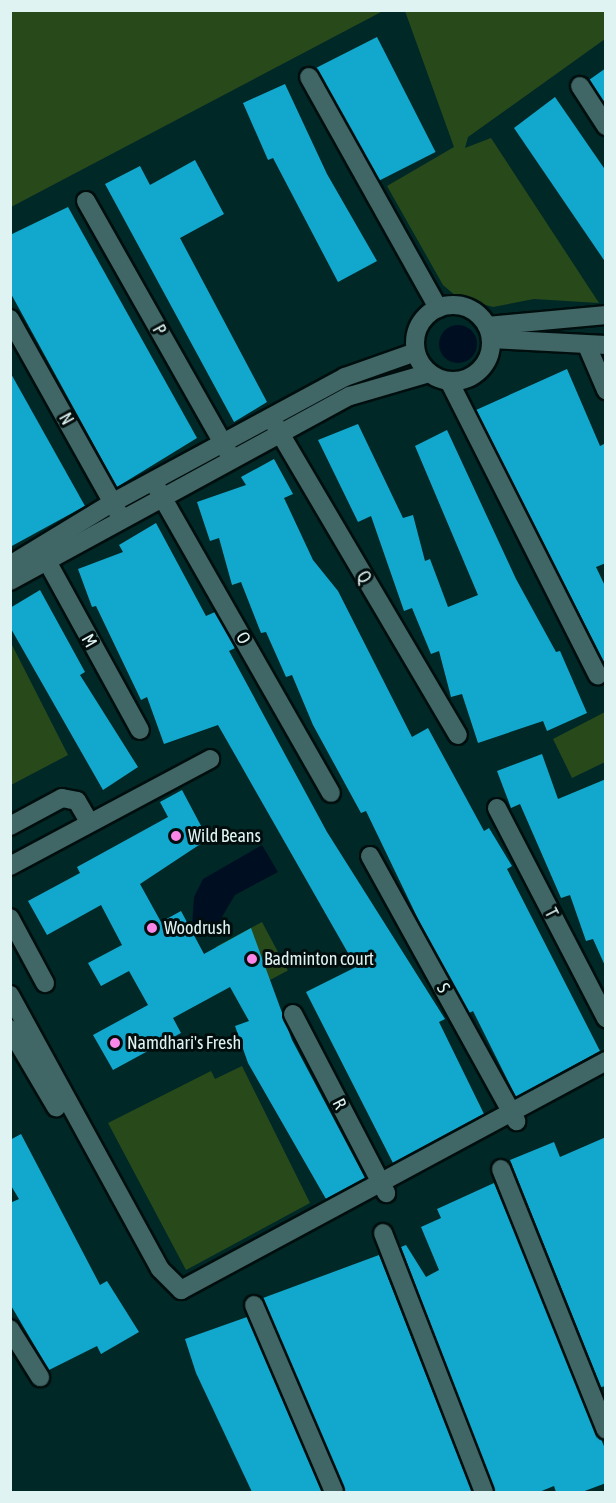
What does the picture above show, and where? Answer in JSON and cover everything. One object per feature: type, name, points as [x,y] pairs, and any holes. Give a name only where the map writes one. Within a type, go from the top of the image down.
[{"type":"street","points":[[309,77],[438,309]]},
{"type":"street","points":[[580,86],[606,126]]},
{"type":"street","name":"P","points":[[86,201],[228,452]]},
{"type":"street","points":[[489,332],[480,370],[449,381],[429,373],[416,352],[417,331],[438,309],[461,306],[489,332],[597,346],[606,390]]},
{"type":"street","points":[[489,332],[606,315]]},
{"type":"street","name":"N","points":[[10,319],[112,503],[123,518]]},
{"type":"street","points":[[276,426],[345,376],[416,352]]},
{"type":"street","points":[[10,566],[43,557],[123,518],[159,490],[276,426],[350,396],[429,373]]},
{"type":"street","points":[[449,381],[598,676]]},
{"type":"street","name":"Q","points":[[276,426],[458,735]]},
{"type":"street","points":[[10,581],[112,503],[159,490]]},
{"type":"street","name":"O","points":[[159,490],[331,794]]},
{"type":"street","name":"M","points":[[43,557],[140,730]]},
{"type":"street","points":[[10,866],[210,759]]},
{"type":"street","points":[[10,826],[62,798],[77,801],[89,822]]},
{"type":"street","name":"T","points":[[497,807],[606,1018]]},
{"type":"street","name":"S","points":[[370,856],[514,1117]]},
{"type":"street","points":[[10,918],[45,983]]},
{"type":"street","points":[[11,998],[15,1024],[160,1269],[181,1290],[383,1188],[514,1117],[606,1061]]},
{"type":"street","name":"R","points":[[293,1014],[383,1188]]},
{"type":"street","points":[[514,1117],[606,1073]]},
{"type":"street","points":[[501,1169],[606,1430]]},
{"type":"street","points":[[383,1233],[484,1492]]},
{"type":"street","points":[[254,1305],[334,1492]]},
{"type":"street","points":[[10,1329],[40,1377]]},
{"type":"green space","points":[[11,10],[383,10],[383,11],[11,207]]},
{"type":"green space","points":[[405,11],[605,11],[605,39],[468,137],[465,148],[491,138],[599,303],[534,299],[493,307],[457,297],[443,285],[387,186],[454,147]]},
{"type":"green space","points":[[10,641],[68,755],[11,785],[10,785]]},
{"type":"green space","points":[[605,712],[605,762],[572,778],[553,739]]},
{"type":"green space","name":"Badminton court","points":[[262,922],[288,971],[242,995],[216,946]]},
{"type":"green space","points":[[242,1066],[310,1203],[186,1270],[108,1123],[211,1071],[215,1079]]},
{"type":"water","points":[[458,325],[472,330],[477,344],[472,358],[458,363],[444,358],[439,344],[444,330]]},
{"type":"water","points":[[262,845],[278,872],[235,895],[219,922],[192,927],[194,897],[203,879]]},
{"type":"building","points":[[377,37],[436,152],[375,183],[316,68]]},
{"type":"building","points":[[606,68],[606,105],[589,80]]},
{"type":"building","points":[[285,84],[327,174],[377,261],[338,282],[273,158],[268,160],[243,103]]},
{"type":"building","points":[[555,97],[606,171],[606,263],[514,128]]},
{"type":"building","points":[[195,160],[224,214],[180,238],[267,402],[234,422],[105,184],[140,166],[150,185]]},
{"type":"building","points":[[68,207],[197,438],[117,487],[10,292],[10,235]]},
{"type":"building","points":[[567,369],[600,446],[606,443],[606,563],[596,567],[606,588],[606,666],[476,410]]},
{"type":"building","points":[[10,372],[85,506],[10,547]]},
{"type":"building","points":[[358,424],[403,518],[413,515],[425,561],[430,559],[448,607],[478,595],[415,446],[447,430],[516,579],[556,652],[560,651],[587,713],[547,731],[543,721],[478,743],[462,694],[451,697],[439,651],[431,654],[412,608],[404,611],[371,516],[358,522],[318,440]]},
{"type":"building","points":[[274,459],[293,494],[284,498],[313,560],[338,591],[412,737],[428,728],[484,831],[489,828],[512,866],[507,869],[600,1051],[516,1097],[473,1011],[469,1013],[419,921],[366,811],[361,813],[313,725],[292,675],[286,677],[266,632],[261,633],[241,582],[232,585],[219,538],[210,541],[197,502],[246,485],[241,477]]},
{"type":"building","points":[[156,523],[206,616],[215,612],[231,640],[235,648],[229,651],[327,832],[445,1019],[439,1022],[484,1114],[393,1163],[306,992],[356,967],[218,725],[164,744],[147,697],[141,700],[96,606],[92,607],[78,569],[123,552],[119,545]]},
{"type":"building","points":[[40,590],[85,672],[80,675],[138,767],[103,790],[10,627],[10,608]]},
{"type":"building","points":[[542,754],[558,799],[606,779],[606,968],[593,939],[586,941],[570,895],[561,898],[520,804],[511,808],[497,771]]},
{"type":"building","name":"Woodrush","points":[[182,790],[208,839],[140,884],[161,922],[181,911],[204,954],[251,928],[292,1040],[365,1178],[326,1199],[248,1063],[235,1026],[249,1021],[230,987],[173,1018],[181,1033],[113,1070],[93,1035],[148,1005],[129,971],[101,986],[88,963],[122,945],[101,905],[47,935],[28,901],[80,873],[77,867],[168,817],[160,802]]},
{"type":"building","points":[[21,1134],[100,1285],[107,1281],[139,1332],[101,1354],[97,1346],[49,1370],[10,1304],[10,1203],[19,1199],[10,1184],[10,1140]]},
{"type":"building","points":[[606,1137],[606,1386],[601,1387],[510,1160],[554,1142],[560,1157]]},
{"type":"building","points":[[494,1183],[606,1451],[606,1483],[582,1492],[556,1492],[554,1486],[539,1492],[495,1492],[401,1247],[406,1245],[426,1277],[439,1270],[421,1227],[441,1218],[437,1209]]},
{"type":"building","points":[[379,1255],[472,1492],[345,1492],[263,1298]]},
{"type":"building","points":[[247,1317],[322,1492],[252,1492],[196,1373],[185,1339]]},
{"type":"place","name":"Wild Beans","points":[[176,836]]},
{"type":"place","name":"Woodrush","points":[[152,928]]},
{"type":"place","name":"Badminton court","points":[[252,959]]},
{"type":"place","name":"Namdhari's Fresh","points":[[115,1043]]}]
